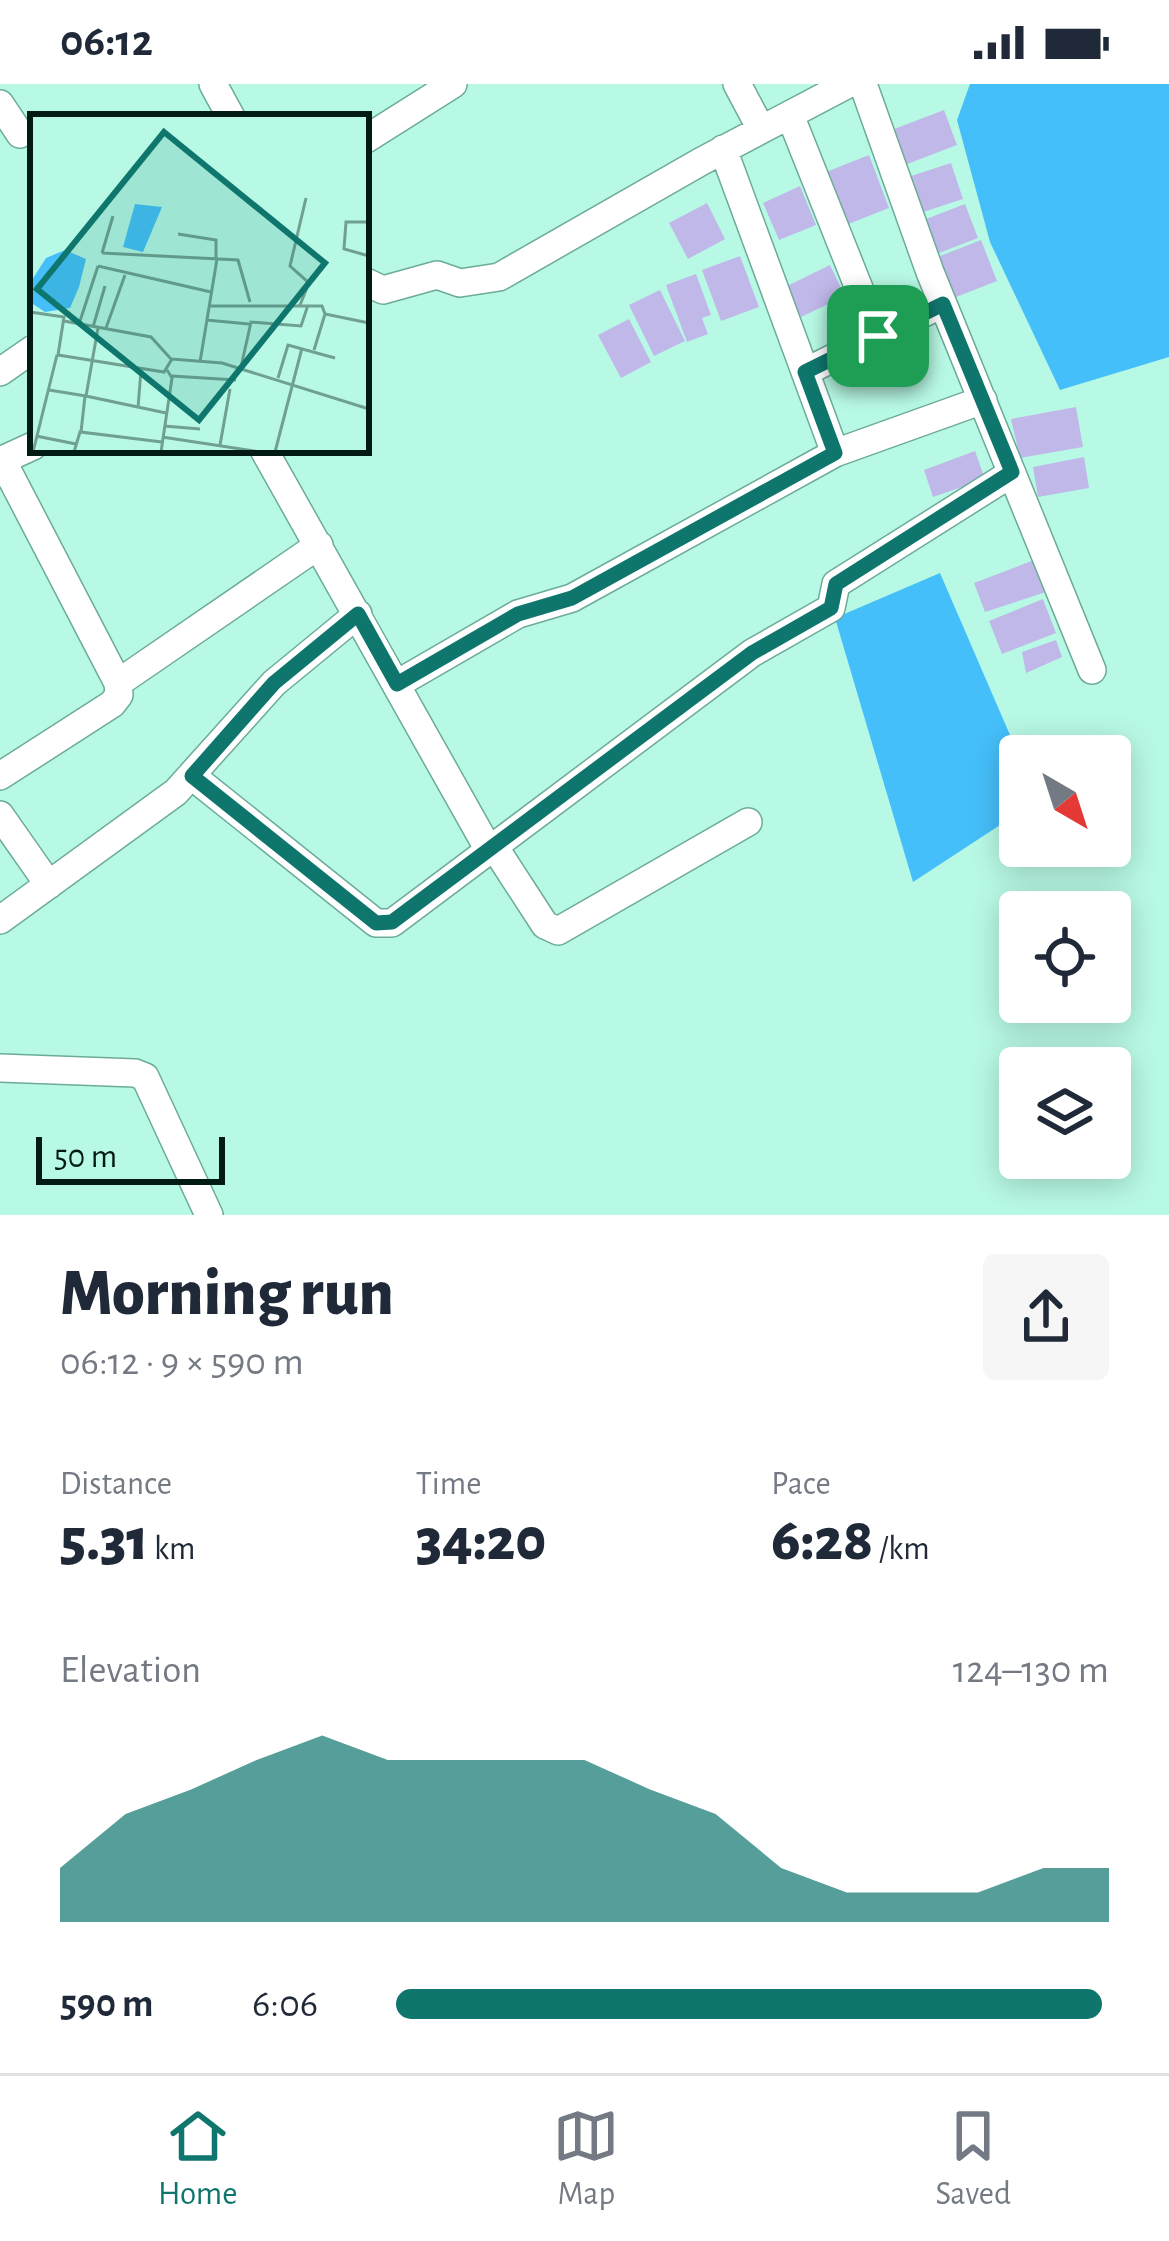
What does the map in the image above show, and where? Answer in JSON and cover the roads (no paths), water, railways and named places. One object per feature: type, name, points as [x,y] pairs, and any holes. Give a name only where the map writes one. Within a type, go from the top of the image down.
[{"type":"street","points":[[213,84],[229,114]]},
{"type":"street","points":[[369,137],[423,92],[453,84]]},
{"type":"street","points":[[737,84],[761,129]]},
{"type":"street","points":[[369,283],[383,290],[437,275],[460,283],[499,277],[723,149],[848,84]]},
{"type":"street","points":[[863,84],[943,304],[1092,670]]},
{"type":"street","points":[[0,104],[20,134]]},
{"type":"street","points":[[790,115],[878,336]]},
{"type":"street","points":[[723,149],[835,453]]},
{"type":"street","points":[[805,372],[943,304]]},
{"type":"street","points":[[0,372],[30,352]]},
{"type":"street","points":[[397,684],[518,614],[572,598],[835,453],[983,400]]},
{"type":"street","points":[[0,776],[112,704],[118,695],[118,683],[1,461],[30,447]]},
{"type":"street","points":[[266,453],[492,850],[544,925],[558,931],[748,822]]},
{"type":"street","points":[[192,776],[384,926],[752,653],[831,608],[836,584],[1012,472]]},
{"type":"street","points":[[118,683],[319,545]]},
{"type":"street","points":[[0,920],[162,803],[274,683],[358,614]]},
{"type":"street","points":[[0,815],[49,886]]},
{"type":"street","points":[[0,1068],[145,1077],[209,1215]]},
{"type":"water","points":[[970,84],[1169,84],[1169,357],[1060,390],[990,242],[957,120]]},
{"type":"water","points":[[940,573],[1010,735],[999,735],[999,826],[913,882],[835,618]]}]
